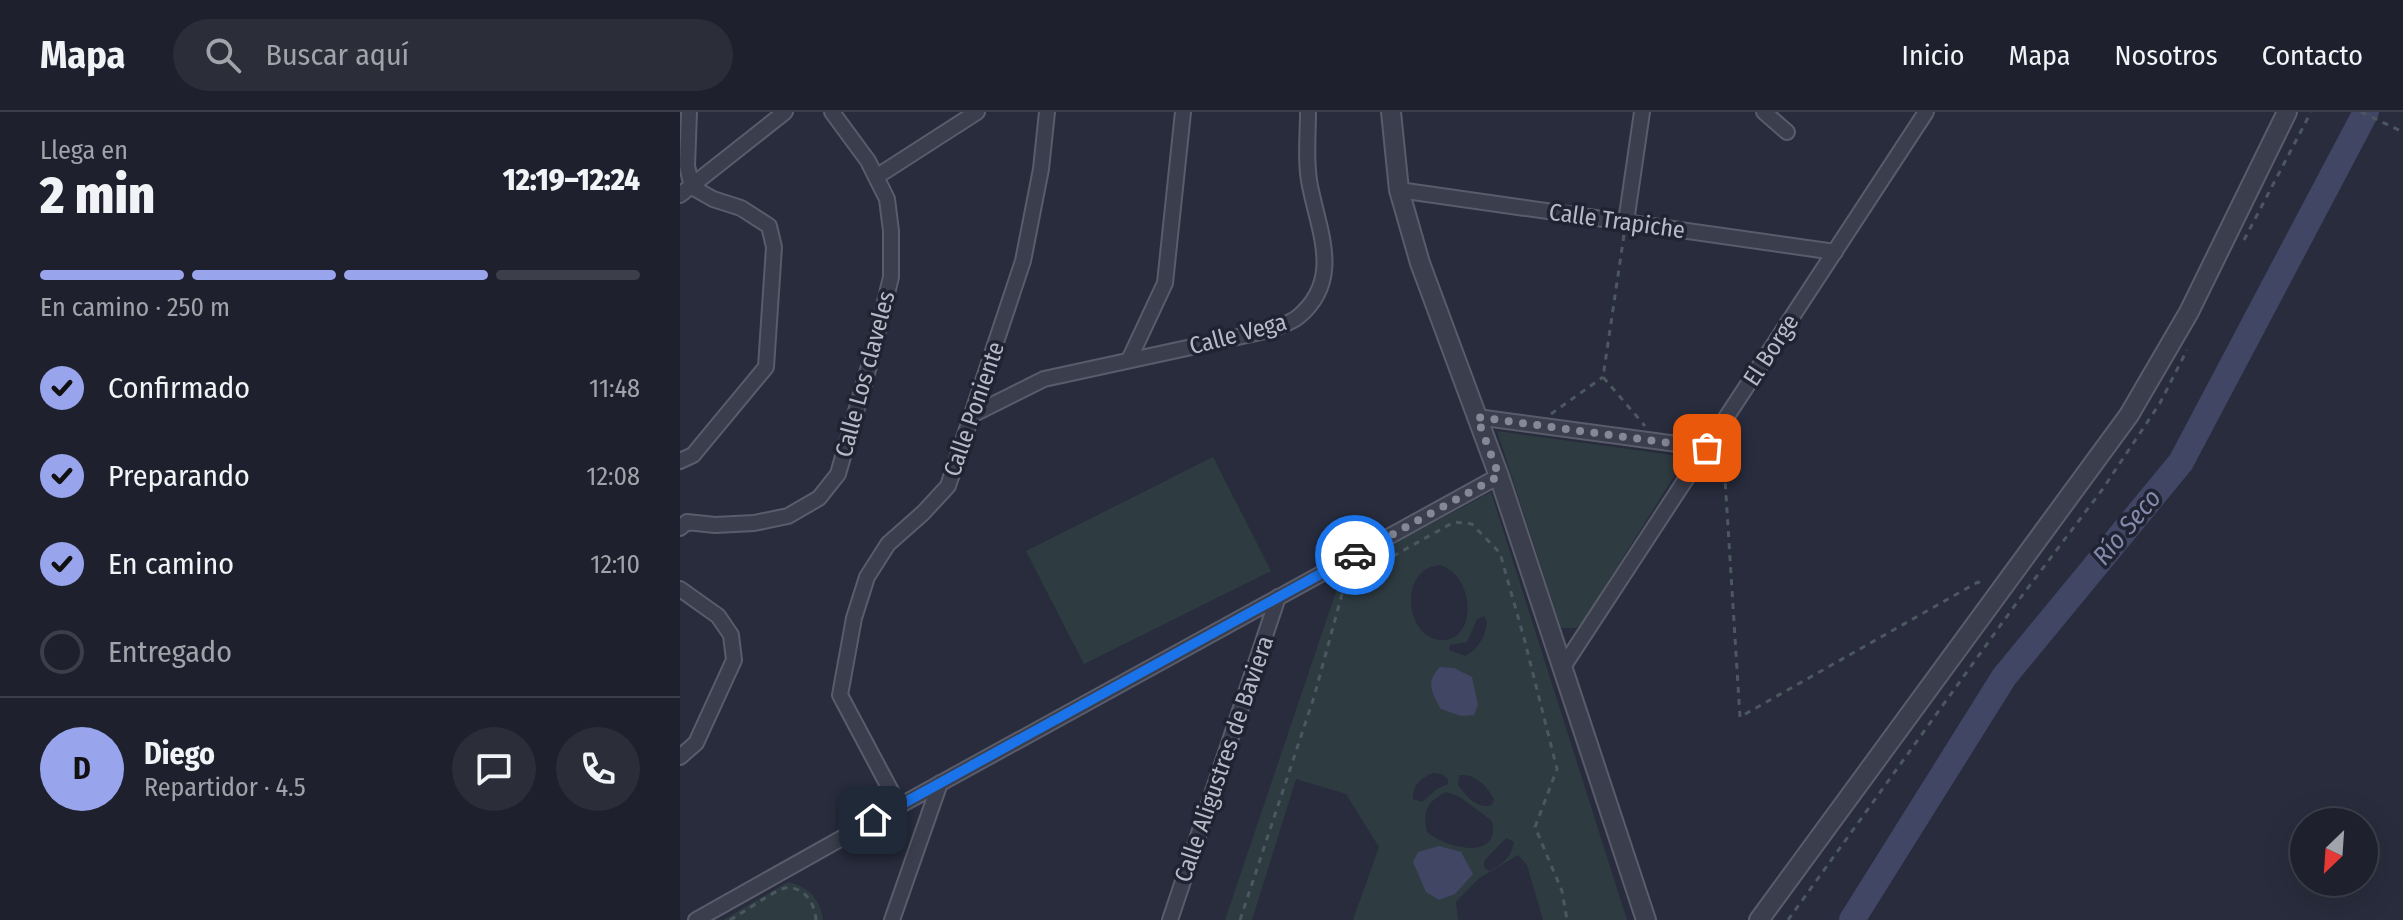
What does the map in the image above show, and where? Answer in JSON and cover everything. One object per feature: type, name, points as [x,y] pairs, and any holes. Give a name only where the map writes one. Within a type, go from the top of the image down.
[{"type":"street","points":[[686,191],[689,112]]},
{"type":"street","points":[[686,191],[785,112]]},
{"type":"street","name":"Calle Los claveles","points":[[680,528],[687,522],[715,525],[754,523],[788,516],[819,498],[838,474],[891,277],[891,231],[887,199],[868,161],[832,112]]},
{"type":"street","points":[[876,177],[977,112]]},
{"type":"street","name":"Calle Poniente","points":[[899,806],[840,695],[854,618],[867,577],[888,544],[948,486],[1023,261],[1041,169],[1047,112]]},
{"type":"street","points":[[1129,360],[1165,283],[1183,112]]},
{"type":"street","name":"Calle Vega","points":[[972,415],[1044,379],[1270,330],[1297,319],[1314,298],[1325,273],[1324,241],[1309,183],[1308,112]]},
{"type":"street","points":[[1391,112],[1399,190],[1420,263],[1499,476],[1646,920]]},
{"type":"street","points":[[1626,222],[1642,112]]},
{"type":"street","points":[[1764,112],[1787,132]]},
{"type":"street","name":"El Borge","points":[[1563,667],[1926,112]]},
{"type":"street","points":[[1759,920],[2129,415],[2189,312],[2287,112]]},
{"type":"street","name":"Calle Trapiche","points":[[1399,190],[1835,252]]},
{"type":"street","points":[[680,461],[693,455],[766,367],[774,247],[769,226],[741,208],[686,191]]},
{"type":"street","points":[[1477,417],[1707,448]]},
{"type":"street","points":[[696,920],[1499,476]]},
{"type":"street","points":[[680,589],[718,616],[731,635],[734,660],[696,743],[680,757]]},
{"type":"street","name":"Calle Aligustres de Baviera","points":[[1170,920],[1278,597]]},
{"type":"street","points":[[892,920],[940,783]]},
{"type":"path","points":[[2361,112],[2403,132]]},
{"type":"path","points":[[1535,425],[1603,377],[1626,222]]},
{"type":"path","points":[[1603,377],[1658,441]]},
{"type":"path","points":[[1707,448],[1725,479],[1740,717],[1978,582],[1997,592]]},
{"type":"path","points":[[1240,920],[1314,697],[1345,583],[1454,522],[1472,524],[1500,553],[1557,769],[1535,827],[1562,891],[1567,920]]},
{"type":"path","points":[[730,920],[784,888],[802,891],[815,906],[816,920]]},
{"type":"shaded area","points":[[1497,431],[1686,457],[1576,628],[1561,628]]},
{"type":"shaded area","points":[[1213,457],[1271,571],[1084,664],[1026,551]]},
{"type":"shaded area","points":[[1491,492],[1627,920],[1543,920],[1527,865],[1518,855],[1478,879],[1456,902],[1458,920],[1353,920],[1379,847],[1346,794],[1296,779],[1252,920],[1225,920],[1343,571]],"holes":[[[1440,565],[1452,571],[1466,594],[1466,620],[1462,630],[1453,638],[1431,638],[1415,621],[1411,597],[1413,586],[1419,575],[1429,567]],[[1484,616],[1487,622],[1485,633],[1474,650],[1465,656],[1449,650],[1450,645],[1467,642],[1477,619]],[[1433,773],[1442,774],[1448,779],[1448,784],[1422,802],[1413,799],[1413,794],[1425,777]],[[1459,775],[1475,778],[1491,794],[1494,799],[1492,805],[1477,804],[1458,785]],[[1446,792],[1460,797],[1492,821],[1493,834],[1488,842],[1470,848],[1446,843],[1427,832],[1426,813],[1434,800]],[[1506,838],[1514,842],[1509,856],[1502,863],[1489,871],[1484,867],[1484,861]]]},
{"type":"shaded area","points":[[788,882],[812,895],[823,920],[723,920]]},
{"type":"water","points":[[1440,667],[1454,668],[1472,677],[1478,705],[1474,715],[1461,716],[1441,709],[1431,683]]},
{"type":"water","points":[[1439,846],[1461,852],[1473,874],[1455,894],[1439,900],[1426,892],[1413,862],[1418,852]]},
{"type":"waterway","name":"Río Seco","points":[[1852,920],[2004,677],[2181,462],[2366,112]]},
{"type":"way so far","points":[[1355,555],[1499,476],[1477,417],[1707,448]]},
{"type":"route","points":[[873,820],[1355,555]]}]
